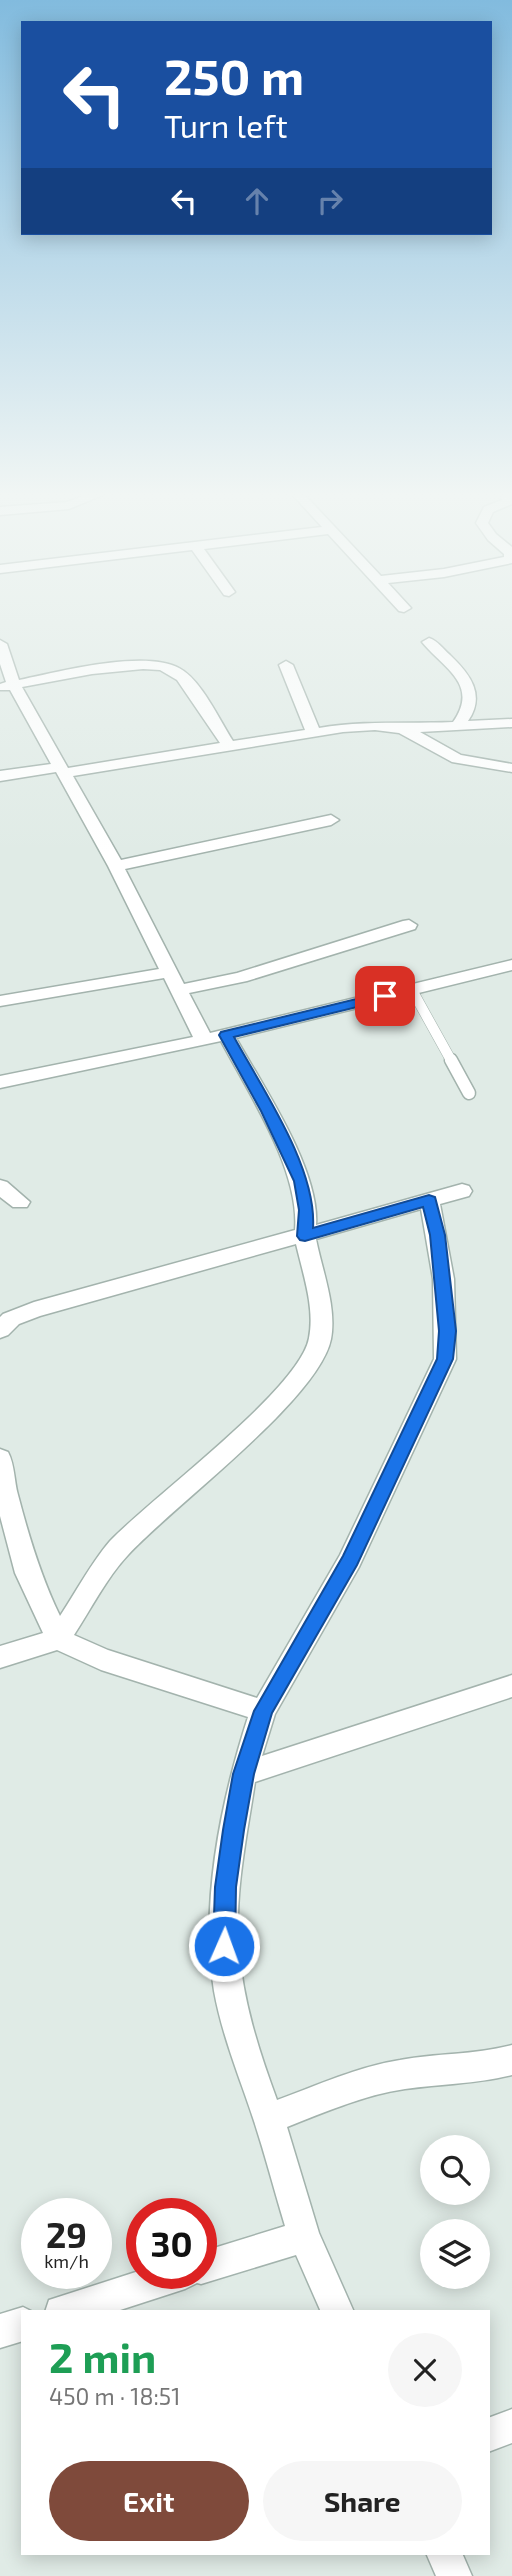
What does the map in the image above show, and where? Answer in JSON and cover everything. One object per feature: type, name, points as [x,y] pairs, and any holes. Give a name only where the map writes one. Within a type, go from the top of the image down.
[{"type":"street","points":[[429,642],[470,685],[472,698],[469,713],[457,727]]},
{"type":"street","points":[[0,644],[7,687],[61,769],[116,866],[204,1040]]},
{"type":"street","points":[[7,687],[146,664],[162,665],[174,670],[188,684],[229,746]]},
{"type":"street","points":[[286,665],[313,731]]},
{"type":"street","points":[[0,776],[229,746],[313,731],[375,726],[403,729],[512,723]]},
{"type":"street","points":[[403,729],[457,759],[512,768]]},
{"type":"street","points":[[116,866],[331,820]]},
{"type":"street","points":[[180,990],[241,977],[409,925]]},
{"type":"street","points":[[0,1082],[226,1035],[512,965]]},
{"type":"street","points":[[0,1001],[170,972]]},
{"type":"street","points":[[0,1657],[58,1639],[117,1550],[160,1508],[262,1418],[310,1364],[320,1339],[321,1312],[317,1282],[305,1236],[307,1210],[301,1181],[268,1111],[226,1035]]},
{"type":"street","points":[[0,1187],[20,1202]]},
{"type":"street","points":[[0,1330],[11,1319],[34,1310],[462,1191]]},
{"type":"street","points":[[337,2310],[304,2236],[269,2119],[243,2048],[229,1991],[224,1946],[226,1887],[243,1774],[263,1711],[351,1560],[445,1359],[446,1318],[438,1235],[429,1200]]},
{"type":"street","points":[[0,1458],[5,1491],[27,1573],[58,1639],[101,1659],[263,1711]]},
{"type":"street","points":[[243,1774],[512,1686]]},
{"type":"street","points":[[269,2119],[362,2084],[403,2074],[454,2071],[512,2060]]},
{"type":"street","points":[[217,2263],[304,2236]]},
{"type":"street","points":[[67,2310],[134,2289]]},
{"type":"street","points":[[0,2331],[21,2325]]},
{"type":"street","points":[[490,2434],[512,2426]]},
{"type":"street","points":[[445,2555],[454,2576]]},
{"type":"lane","points":[[412,990],[469,1093]]},
{"type":"route","points":[[224,1946],[226,1887],[243,1774],[263,1711],[351,1560],[445,1359],[447,1331],[438,1235],[429,1200],[305,1236],[307,1210],[301,1181],[268,1111],[226,1035],[385,996]]}]
